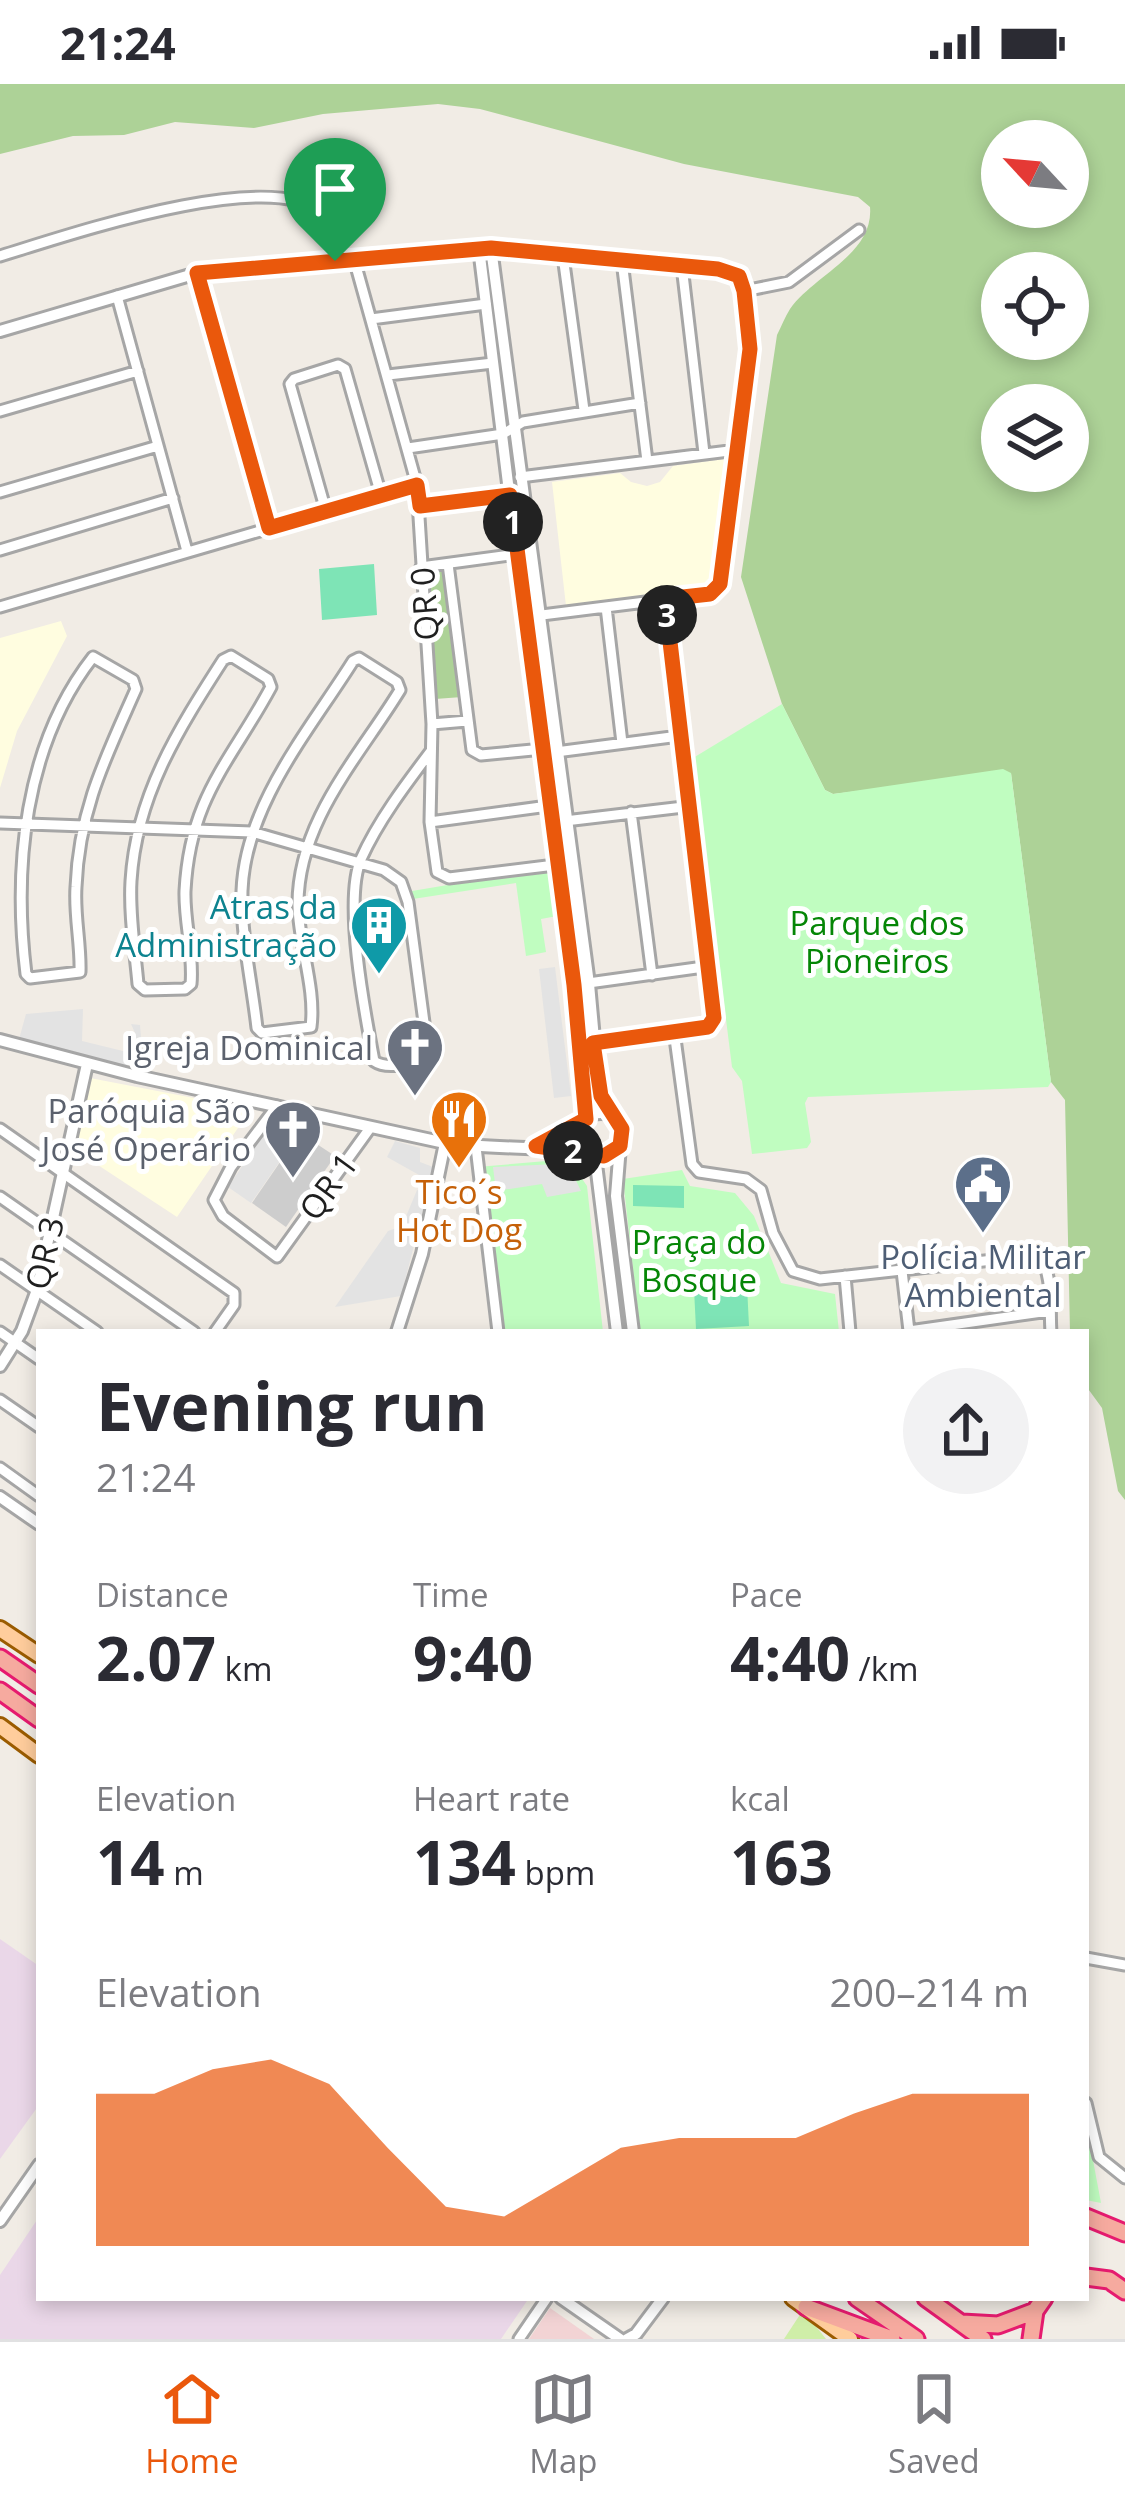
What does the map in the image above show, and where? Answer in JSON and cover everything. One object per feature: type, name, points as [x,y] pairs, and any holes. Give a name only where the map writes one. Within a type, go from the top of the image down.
[{"type":"highway","points":[[0,1658],[36,1683]]},
{"type":"highway","points":[[0,1691],[36,1717]]},
{"type":"highway","points":[[1089,2217],[1125,2233]]},
{"type":"highway","points":[[1089,2278],[1125,2291]]},
{"type":"highway","points":[[861,2301],[916,2339]]},
{"type":"highway","points":[[930,2301],[983,2339]]},
{"type":"highway","points":[[799,2302],[892,2339]]},
{"type":"highway","points":[[962,2323],[998,2325],[1040,2304]]},
{"type":"highway","points":[[1031,2339],[1040,2304]]},
{"type":"main road","points":[[0,1629],[36,1653]]},
{"type":"main road","points":[[0,1726],[36,1752]]},
{"type":"main road","points":[[799,2302],[850,2339]]},
{"type":"street","points":[[0,256],[166,207],[270,200],[317,207],[326,218],[335,261]]},
{"type":"street","points":[[744,291],[789,282],[859,230]]},
{"type":"street","points":[[485,248],[486,304],[520,476],[549,750],[566,821],[590,983],[585,1121],[580,1139],[592,1155],[617,1329]]},
{"type":"street","points":[[485,248],[509,430],[510,495],[532,616]]},
{"type":"street","points":[[0,331],[197,273],[485,248],[735,274],[744,291],[750,349],[718,588],[710,594],[532,616]]},
{"type":"street","points":[[563,256],[584,410]]},
{"type":"street","name":"QR 0","points":[[354,259],[420,506],[432,724],[430,822],[437,872],[449,878],[555,865]]},
{"type":"street","points":[[622,261],[646,461]]},
{"type":"street","points":[[682,266],[704,453]]},
{"type":"street","points":[[197,273],[269,528]]},
{"type":"street","points":[[117,296],[188,551]]},
{"type":"street","points":[[371,319],[486,304]]},
{"type":"street","points":[[388,375],[494,363]]},
{"type":"street","points":[[326,511],[290,384],[338,365],[345,369],[381,495]]},
{"type":"street","points":[[0,411],[138,371]]},
{"type":"street","points":[[408,448],[509,430],[584,410],[640,403]]},
{"type":"street","points":[[0,492],[158,446]]},
{"type":"street","points":[[520,476],[737,450]]},
{"type":"street","points":[[0,608],[417,485]]},
{"type":"street","points":[[420,506],[510,495]]},
{"type":"street","points":[[0,550],[173,498]]},
{"type":"street","points":[[421,567],[518,554]]},
{"type":"street","points":[[448,564],[472,751],[481,755],[679,736]]},
{"type":"street","points":[[587,1045],[708,1027],[715,1013],[665,599]]},
{"type":"street","points":[[606,607],[622,742]]},
{"type":"street","points":[[231,656],[268,679],[271,687],[217,771],[194,828],[185,886],[190,984],[145,990],[138,984],[131,896],[137,829],[167,750],[223,660],[231,656]]},
{"type":"street","points":[[96,658],[133,680],[136,688],[99,767],[82,827],[76,886],[80,972],[34,978],[26,974],[19,910],[26,825],[40,766],[59,717],[89,662],[96,658]]},
{"type":"street","points":[[359,658],[397,682],[400,690],[306,846],[298,905],[311,1027],[262,1033],[257,1028],[243,913],[244,866],[252,832],[296,751],[359,658]]},
{"type":"street","points":[[432,724],[467,721]]},
{"type":"street","points":[[549,750],[548,806],[574,985],[598,1083],[622,1129],[616,1196],[633,1329]]},
{"type":"street","points":[[0,823],[252,832],[360,861],[392,874],[405,889],[408,902],[428,1050],[420,1060],[385,1066],[375,1064],[373,1057],[354,892],[360,861],[431,751]]},
{"type":"street","points":[[430,822],[548,806]]},
{"type":"street","points":[[566,821],[692,806]]},
{"type":"street","points":[[631,812],[652,974]]},
{"type":"street","points":[[552,839],[567,837]]},
{"type":"street","points":[[574,985],[711,966]]},
{"type":"street","points":[[674,1031],[692,1164],[699,1172],[753,1183],[766,1198],[773,1233],[793,1271],[820,1279],[1027,1254],[1043,1258],[1048,1273],[1051,1329]]},
{"type":"street","points":[[0,1040],[87,1064],[445,1143],[536,1146],[592,1155],[614,1153],[620,1146]]},
{"type":"street","name":"QR 3","points":[[0,1366],[16,1343],[37,1290],[87,1064]]},
{"type":"street","name":"QR 1","points":[[277,1106],[231,1167],[214,1200],[223,1216],[278,1257],[370,1128]]},
{"type":"street","points":[[536,1146],[599,1113],[612,1116]]},
{"type":"street","points":[[0,1129],[234,1293],[234,1305],[217,1329]]},
{"type":"street","points":[[398,1329],[422,1254],[445,1143]]},
{"type":"street","points":[[476,1147],[497,1329]]},
{"type":"street","points":[[0,1197],[190,1329]]},
{"type":"street","points":[[0,1265],[93,1329]]},
{"type":"street","points":[[902,1271],[909,1329]]},
{"type":"street","points":[[845,1276],[850,1329]]},
{"type":"street","points":[[968,1327],[1049,1311]]},
{"type":"street","points":[[0,1332],[36,1357]]},
{"type":"street","points":[[0,1400],[36,1425]]},
{"type":"street","points":[[0,1468],[36,1494]]},
{"type":"street","points":[[0,1497],[36,1522]]},
{"type":"street","points":[[1089,1959],[1125,1965]]},
{"type":"street","points":[[1089,2115],[1099,2157],[1125,2178]]},
{"type":"street","points":[[0,2221],[36,2169]]},
{"type":"street","points":[[519,2339],[545,2301]]},
{"type":"street","points":[[566,2301],[624,2339],[636,2334],[661,2301]]},
{"type":"shaded area","points":[[725,459],[710,586],[566,606],[552,482],[620,473],[647,486],[660,482],[673,466]]},
{"type":"shaded area","points":[[61,621],[67,636],[17,731],[0,788],[0,638]]},
{"type":"shaded area","points":[[555,967],[571,1096],[554,1098],[539,969]]},
{"type":"shaded area","points":[[83,1009],[82,1041],[127,1052],[136,1035],[131,1024],[140,1025],[143,1064],[118,1066],[18,1043],[26,1014]]},
{"type":"shaded area","points":[[90,1078],[251,1109],[177,1217],[72,1148]]},
{"type":"shaded area","points":[[274,1128],[294,1141],[251,1203],[228,1187],[266,1131]]},
{"type":"shaded area","name":"Paróquia São José Operário","points":[[300,1133],[335,1156],[286,1227],[252,1203]]},
{"type":"shaded area","points":[[395,1141],[420,1148],[420,1162],[433,1167],[428,1180],[387,1157]]},
{"type":"shaded area","points":[[558,1164],[570,1168],[581,1191],[547,1197],[542,1184],[496,1191],[493,1167]]},
{"type":"shaded area","points":[[417,1190],[428,1191],[401,1296],[335,1307],[388,1231],[402,1226]]},
{"type":"shaded area","points":[[0,1939],[36,1964],[36,2109],[0,2159]]},
{"type":"shaded area","points":[[36,2221],[36,2301],[527,2301],[501,2339],[0,2339],[0,2275]]},
{"type":"shaded area","points":[[550,2308],[594,2339],[529,2339]]},
{"type":"green space","points":[[0,84],[1125,84],[1125,1500],[1118,1491],[1102,1408],[1089,1390],[1089,1329],[1070,1329],[1065,1100],[1051,1082],[1011,773],[833,794],[825,790],[782,704],[741,577],[777,335],[800,297],[863,238],[870,207],[858,197],[684,164],[480,109],[438,104],[323,114],[254,128],[175,122],[124,135],[73,136],[0,154]]},
{"type":"green space","points":[[374,564],[377,615],[322,620],[319,569]]},
{"type":"green space","points":[[444,569],[462,697],[435,699],[424,572]]},
{"type":"green space","name":"Parque dos Pioneiros","points":[[782,704],[825,790],[833,794],[1003,769],[1011,773],[1048,1087],[808,1097],[811,1142],[807,1148],[752,1154],[742,1081],[732,1067],[693,758]]},
{"type":"green space","points":[[542,869],[552,877],[557,916],[541,919],[546,952],[526,956],[516,883],[413,899],[412,891]]},
{"type":"green space","points":[[558,1160],[572,1164],[587,1186],[603,1329],[500,1329],[477,1167]]},
{"type":"green space","name":"Praça do Bosque","points":[[682,1170],[690,1186],[735,1193],[754,1216],[781,1283],[835,1294],[839,1329],[640,1329],[623,1179]]},
{"type":"green space","points":[[633,1185],[684,1186],[684,1208],[633,1206]]},
{"type":"green space","points":[[747,1286],[749,1326],[696,1329],[694,1289]]},
{"type":"green space","points":[[1089,2139],[1101,2203],[1089,2201]]},
{"type":"green space","points":[[803,2310],[826,2339],[784,2339]]},
{"type":"place","name":"Atras da Administração","points":[[379,976]]},
{"type":"place","name":"Igreja Dominical","points":[[415,1098]]},
{"type":"place","name":"Tico´s Hot Dog","points":[[459,1170]]},
{"type":"place","name":"Paróquia São José Operário","points":[[293,1180]]},
{"type":"place","name":"Polícia Militar Ambiental","points":[[983,1235]]},
{"type":"route","points":[[491,248],[718,269],[741,279],[749,368],[720,584],[710,594],[665,599],[715,1013],[708,1027],[593,1043],[601,1096],[622,1129],[623,1138],[614,1153],[595,1156],[536,1146],[586,1119],[574,985],[510,495],[420,506],[417,485],[269,528],[197,273],[335,261],[491,248]]}]
